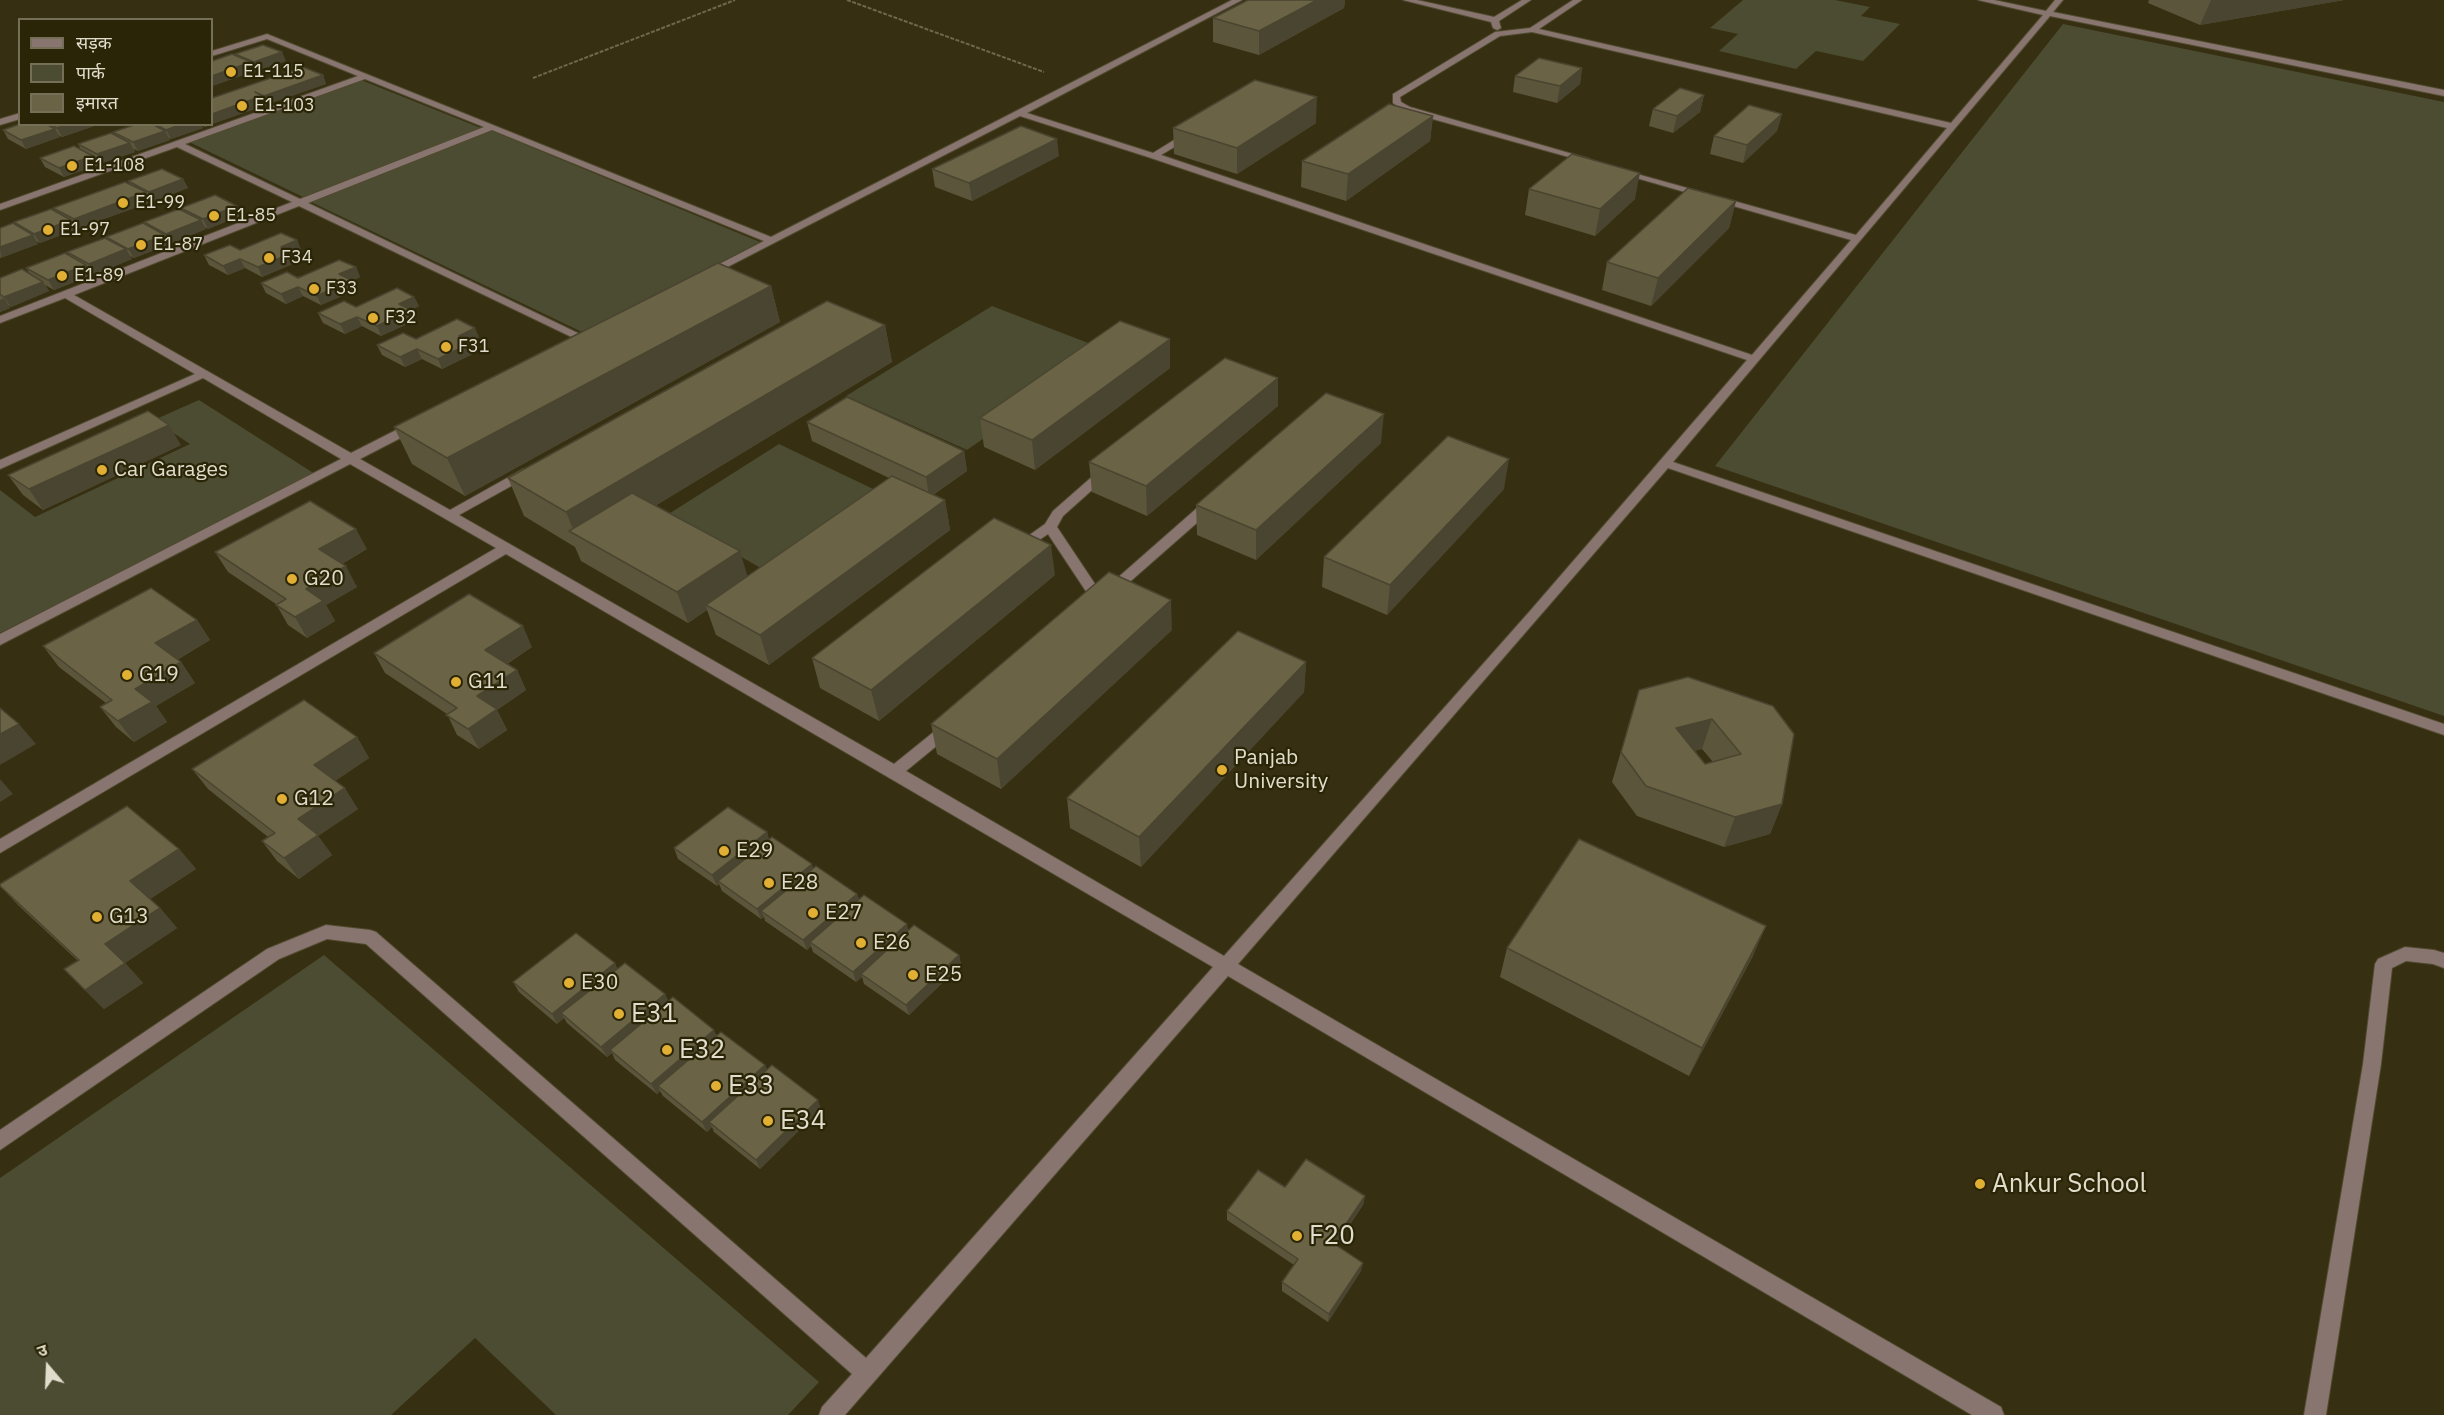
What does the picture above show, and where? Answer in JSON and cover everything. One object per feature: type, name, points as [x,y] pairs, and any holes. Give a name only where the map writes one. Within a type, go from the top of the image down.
[{"type":"lane","points":[[698,279],[1238,0]]},
{"type":"lane","points":[[1407,0],[1495,20],[1527,0]]},
{"type":"lane","points":[[1532,30],[1578,0]]},
{"type":"lane","points":[[1982,0],[2444,93]]},
{"type":"lane","points":[[830,1415],[1665,463],[2059,0]]},
{"type":"lane","points":[[1495,20],[1498,34]]},
{"type":"lane","points":[[1599,164],[1407,109],[1397,104],[1396,96],[1498,34],[1532,30],[1952,126]]},
{"type":"lane","points":[[213,54],[267,36],[772,241]]},
{"type":"lane","points":[[0,207],[366,76]]},
{"type":"lane","points":[[1019,113],[1154,156],[1754,359]]},
{"type":"lane","points":[[0,122],[18,117]]},
{"type":"lane","points":[[0,320],[297,201],[492,127]]},
{"type":"lane","points":[[1154,156],[1194,131]]},
{"type":"lane","points":[[177,143],[582,339]]},
{"type":"lane","points":[[1610,167],[1858,238]]},
{"type":"lane","points":[[65,294],[504,549],[895,772],[1993,1415]]},
{"type":"lane","points":[[0,465],[203,374]]},
{"type":"lane","points":[[0,640],[424,421]]},
{"type":"lane","points":[[1011,553],[1050,527],[1058,514],[1119,459]]},
{"type":"lane","points":[[448,516],[541,463]]},
{"type":"lane","points":[[1665,463],[2444,730]]},
{"type":"lane","points":[[1050,527],[1095,605],[1221,495]]},
{"type":"lane","points":[[0,846],[504,549]]},
{"type":"lane","points":[[895,772],[966,713]]},
{"type":"lane","points":[[0,1141],[273,954],[326,932],[370,937],[867,1373]]},
{"type":"lane","points":[[2315,1415],[2372,1064],[2384,964],[2405,954],[2434,957],[2444,961]]},
{"type":"path","points":[[533,78],[735,0]]},
{"type":"path","points":[[847,0],[1076,84]]},
{"type":"green space","points":[[1743,0],[1835,0],[1870,7],[1861,16],[1900,24],[1863,61],[1816,51],[1796,69],[1719,51],[1738,34],[1710,28]]},
{"type":"green space","points":[[2063,24],[2444,102],[2444,716],[1715,466]]},
{"type":"green space","points":[[361,80],[481,128],[303,197],[189,142]]},
{"type":"green space","points":[[490,130],[760,242],[584,333],[309,201]]},
{"type":"green space","points":[[992,306],[1109,351],[967,450],[846,396]]},
{"type":"green space","points":[[199,400],[315,474],[0,633],[0,490],[35,517],[190,444],[154,420]]},
{"type":"green space","points":[[779,444],[890,497],[775,576],[667,515]]},
{"type":"green space","points":[[324,955],[819,1382],[788,1415],[556,1415],[475,1338],[391,1415],[0,1415],[0,1178]]},
{"type":"building","points":[[1248,0],[1317,0],[1259,31],[1213,18]]},
{"type":"building","points":[[263,45],[282,52],[254,62],[235,54]]},
{"type":"building","points":[[232,54],[251,62],[213,76],[213,61]]},
{"type":"building","points":[[1539,58],[1582,68],[1560,86],[1515,76]]},
{"type":"building","points":[[303,67],[323,75],[264,96],[255,92],[262,96],[213,114],[213,98]]},
{"type":"building","points":[[1255,80],[1317,97],[1237,148],[1173,128]]},
{"type":"building","points":[[1680,88],[1704,95],[1677,116],[1653,109]]},
{"type":"building","points":[[1389,104],[1433,116],[1348,174],[1302,161]]},
{"type":"building","points":[[1749,105],[1782,114],[1747,145],[1714,136]]},
{"type":"building","points":[[18,125],[50,126],[55,129],[21,140],[3,130]]},
{"type":"building","points":[[131,126],[156,126],[165,131],[133,142],[113,132]]},
{"type":"building","points":[[159,126],[177,126],[166,130]]},
{"type":"building","points":[[1021,126],[1057,139],[969,183],[932,169]]},
{"type":"building","points":[[111,133],[130,143],[97,154],[78,144]]},
{"type":"building","points":[[74,146],[93,156],[59,168],[40,158]]},
{"type":"building","points":[[1572,154],[1640,173],[1600,209],[1529,189]]},
{"type":"building","points":[[162,169],[183,179],[149,192],[128,181]]},
{"type":"building","points":[[125,182],[146,192],[74,219],[53,208]]},
{"type":"building","points":[[1688,188],[1736,201],[1658,278],[1607,262]]},
{"type":"building","points":[[215,195],[237,206],[203,219],[181,208]]},
{"type":"building","points":[[51,209],[71,220],[34,234],[14,222]]},
{"type":"building","points":[[179,209],[201,220],[166,234],[144,222]]},
{"type":"building","points":[[13,223],[33,235],[0,247],[0,228]]},
{"type":"building","points":[[143,223],[165,235],[128,249],[106,237]]},
{"type":"building","points":[[281,233],[297,240],[281,247],[292,253],[258,267],[240,259],[223,266],[204,255],[230,245],[240,250]]},
{"type":"building","points":[[105,238],[126,249],[89,264],[67,252]]},
{"type":"building","points":[[65,253],[86,265],[48,280],[26,268]]},
{"type":"building","points":[[339,260],[356,267],[339,274],[351,280],[317,296],[298,287],[281,294],[261,283],[287,272],[298,278]]},
{"type":"building","points":[[718,263],[771,286],[447,458],[394,427]]},
{"type":"building","points":[[22,269],[43,282],[4,297],[0,294],[0,278]]},
{"type":"building","points":[[397,288],[414,297],[399,304],[411,310],[377,326],[357,317],[340,324],[318,313],[344,301],[356,307]]},
{"type":"building","points":[[827,301],[885,325],[566,512],[508,478]]},
{"type":"building","points":[[457,319],[475,328],[459,336],[473,342],[438,359],[417,349],[400,357],[377,345],[403,333],[416,339]]},
{"type":"building","points":[[1120,321],[1170,339],[1032,440],[980,418]]},
{"type":"building","points":[[1225,358],[1278,378],[1146,486],[1089,462]]},
{"type":"building","points":[[1326,393],[1384,414],[1256,530],[1196,505]]},
{"type":"building","points":[[847,397],[964,451],[926,477],[807,422]]},
{"type":"building","points":[[148,411],[169,425],[29,489],[8,475]]},
{"type":"building","points":[[1448,436],[1509,459],[1390,585],[1324,557]]},
{"type":"building","points":[[892,476],[945,500],[760,635],[706,605]]},
{"type":"building","points":[[632,493],[740,551],[677,592],[569,531]]},
{"type":"building","name":"G20","points":[[310,501],[356,529],[319,549],[346,566],[306,589],[323,601],[295,617],[276,605],[286,599],[215,552]]},
{"type":"building","points":[[994,518],[1051,545],[871,690],[812,658]]},
{"type":"building","points":[[1109,572],[1171,600],[997,759],[931,724]]},
{"type":"building","name":"G19","points":[[151,588],[197,620],[155,643],[181,662],[135,689],[152,702],[118,721],[100,707],[112,700],[43,646]]},
{"type":"building","name":"G11","points":[[469,594],[523,626],[485,650],[517,670],[477,696],[497,709],[468,729],[446,715],[457,708],[374,653]]},
{"type":"building","points":[[1238,631],[1306,662],[1139,837],[1067,798]]},
{"type":"building","points":[[1688,677],[1773,706],[1794,734],[1782,804],[1735,817],[1646,786],[1621,752],[1639,690]],"holes":[[[1712,719],[1741,754],[1705,764],[1676,728]]]},
{"type":"building","name":"G12","points":[[304,700],[357,737],[314,765],[345,788],[298,819],[318,835],[284,858],[262,841],[275,833],[192,769]]},
{"type":"building","points":[[0,708],[19,724],[0,734]]},
{"type":"building","name":"G13","points":[[127,806],[179,849],[130,881],[160,908],[105,944],[125,963],[85,990],[64,969],[79,960],[0,884]]},
{"type":"building","name":"E29","points":[[728,807],[767,832],[712,875],[674,848]]},
{"type":"building","name":"E28","points":[[772,837],[812,864],[757,909],[718,881]]},
{"type":"building","points":[[1579,839],[1766,926],[1702,1048],[1507,948]]},
{"type":"building","name":"E27","points":[[816,866],[857,894],[803,940],[761,911]]},
{"type":"building","name":"E26","points":[[864,895],[907,924],[853,972],[810,942]]},
{"type":"building","name":"E25","points":[[914,925],[959,955],[906,1005],[861,974]]},
{"type":"building","name":"E30","points":[[576,933],[615,963],[552,1014],[513,982]]},
{"type":"building","name":"E31","points":[[625,963],[665,994],[601,1047],[561,1013]]},
{"type":"building","name":"E32","points":[[673,997],[714,1030],[651,1084],[610,1050]]},
{"type":"building","name":"E33","points":[[721,1032],[765,1065],[702,1122],[658,1086]]},
{"type":"building","name":"E34","points":[[772,1065],[818,1100],[756,1160],[709,1122]]},
{"type":"building","name":"F20","points":[[1306,1159],[1365,1196],[1333,1243],[1363,1263],[1329,1314],[1282,1282],[1298,1259],[1227,1211],[1258,1170],[1285,1187]]},
{"type":"place","name":"E1-115","points":[[231,72]]},
{"type":"place","name":"E1-103","points":[[242,106]]},
{"type":"place","name":"E1-108","points":[[72,166]]},
{"type":"place","name":"E1-99","points":[[123,203]]},
{"type":"place","name":"E1-85","points":[[214,216]]},
{"type":"place","name":"E1-97","points":[[48,230]]},
{"type":"place","name":"E1-87","points":[[141,245]]},
{"type":"place","name":"F34","points":[[269,258]]},
{"type":"place","name":"E1-89","points":[[62,276]]},
{"type":"place","name":"F33","points":[[314,289]]},
{"type":"place","name":"F32","points":[[373,318]]},
{"type":"place","name":"F31","points":[[446,347]]},
{"type":"place","name":"Car Garages","points":[[102,470]]},
{"type":"place","name":"G20","points":[[292,579]]},
{"type":"place","name":"G19","points":[[127,675]]},
{"type":"place","name":"G11","points":[[456,682]]},
{"type":"place","name":"Panjab University","points":[[1222,770]]},
{"type":"place","name":"G12","points":[[282,799]]},
{"type":"place","name":"E29","points":[[724,851]]},
{"type":"place","name":"E28","points":[[769,883]]},
{"type":"place","name":"E27","points":[[813,913]]},
{"type":"place","name":"G13","points":[[97,917]]},
{"type":"place","name":"E26","points":[[861,943]]},
{"type":"place","name":"E25","points":[[913,975]]},
{"type":"place","name":"E30","points":[[569,983]]},
{"type":"place","name":"E31","points":[[619,1014]]},
{"type":"place","name":"E32","points":[[667,1050]]},
{"type":"place","name":"E33","points":[[716,1086]]},
{"type":"place","name":"E34","points":[[768,1121]]},
{"type":"place","name":"Ankur School","points":[[1980,1184]]},
{"type":"place","name":"F20","points":[[1297,1236]]}]
